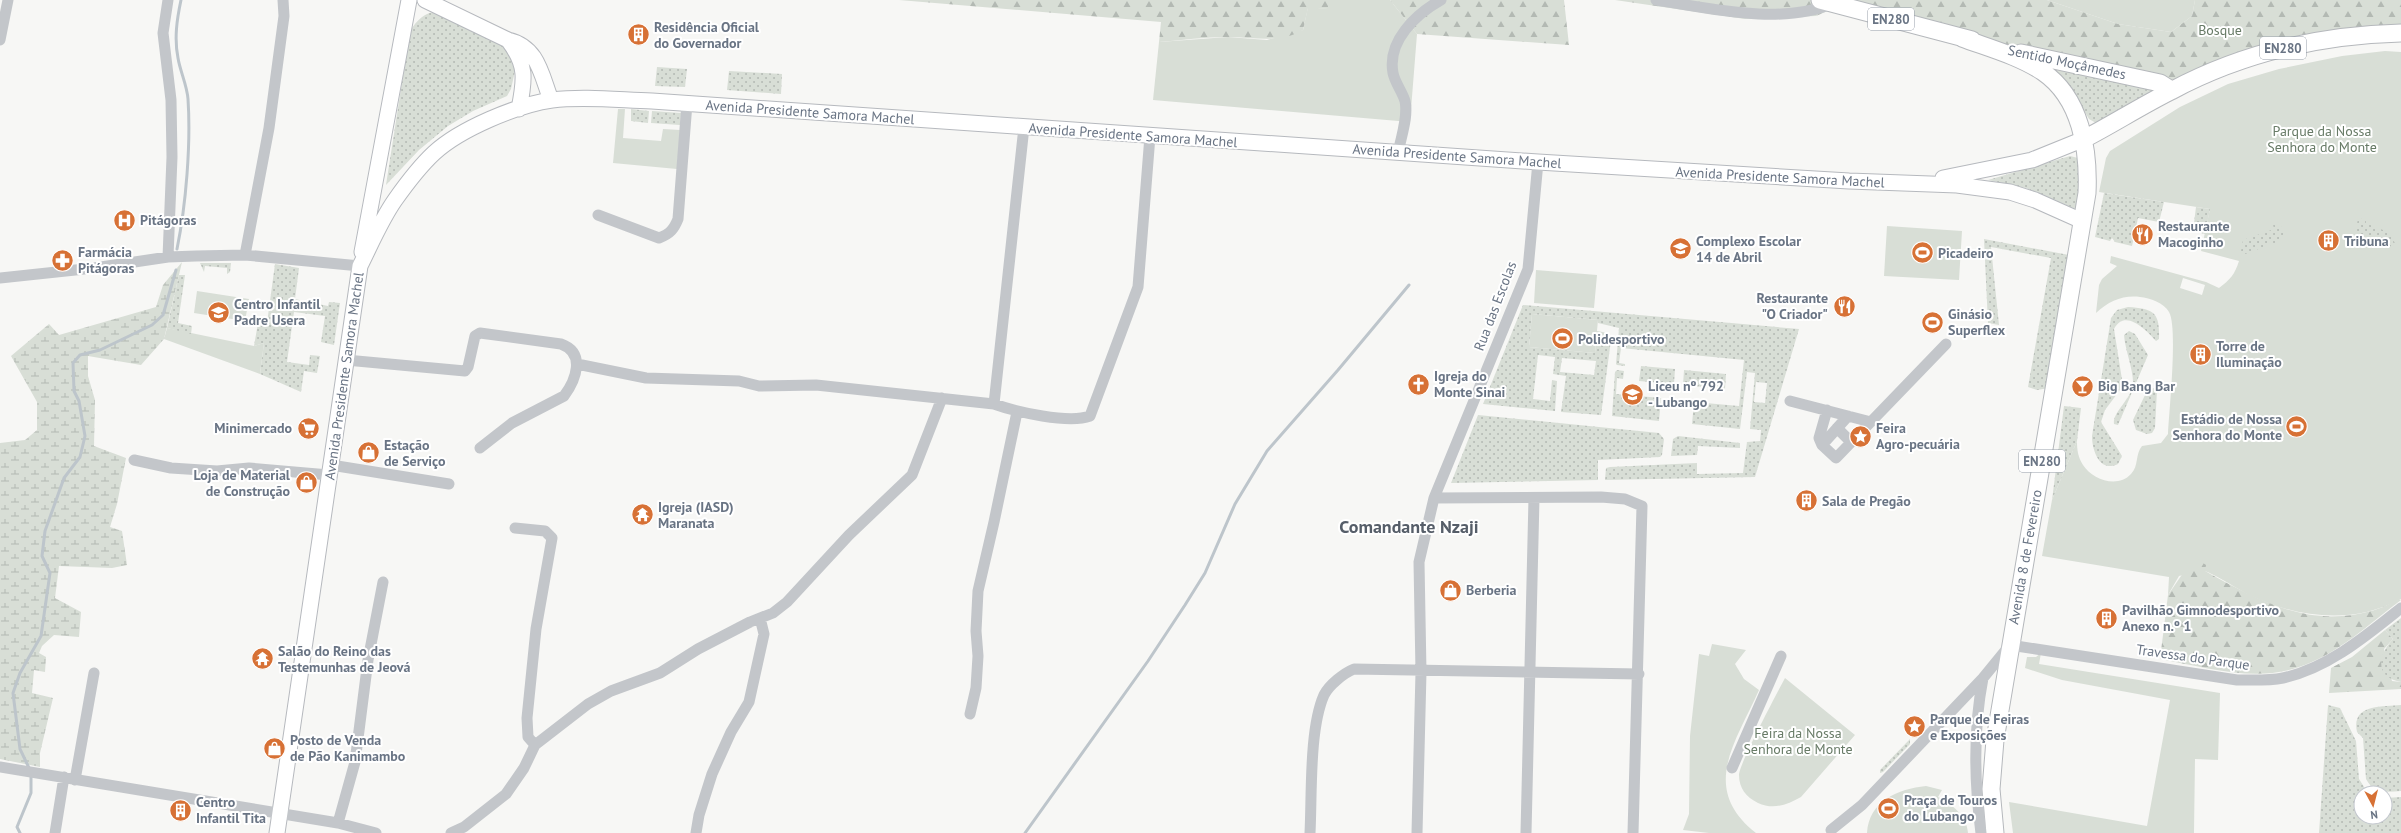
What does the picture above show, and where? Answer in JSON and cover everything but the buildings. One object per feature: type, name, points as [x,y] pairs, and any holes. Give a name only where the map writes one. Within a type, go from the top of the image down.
[{"type":"main road","points":[[360,266],[409,0]]},
{"type":"main road","points":[[425,0],[508,40],[519,42],[530,50],[536,59],[551,100]]},
{"type":"main road","name":"EN280","points":[[1827,2],[1962,38],[2026,62],[2044,72],[2055,82],[2074,107],[2084,139],[2120,121],[2171,90],[2218,69],[2289,47],[2364,34],[2401,33]]},
{"type":"main road","name":"Sentido Moçâmedes","points":[[1962,38],[2040,58],[2160,83],[2171,90]]},
{"type":"main road","points":[[508,40],[520,57],[523,68],[524,80],[519,109]]},
{"type":"main road","name":"Avenida Presidente Samora Machel","points":[[277,833],[360,266],[394,201],[412,176],[435,152],[475,127],[519,109],[551,100],[595,99],[687,103],[1538,162],[1906,184],[1957,185],[2010,192],[2035,200],[2082,221]]},
{"type":"main road","name":"EN280","points":[[2088,178],[2089,160],[2093,150],[2099,140],[2120,121]]},
{"type":"main road","name":"Avenida Presidente Samora Machel","points":[[1906,184],[1993,170],[2032,160],[2084,139]]},
{"type":"main road","name":"Avenida 8 de Fevereiro","points":[[1995,833],[1991,789],[1992,758],[2082,221],[2088,178],[2084,139]]},
{"type":"street","points":[[0,40],[8,0]]},
{"type":"street","points":[[168,0],[163,33],[171,100],[172,157],[168,257]]},
{"type":"street","points":[[245,255],[269,128],[284,16],[283,0]]},
{"type":"street","points":[[1400,144],[1405,119],[1405,101],[1393,72],[1395,48],[1406,28],[1441,0]]},
{"type":"street","points":[[1656,0],[1757,13],[1819,10],[1827,2]]},
{"type":"street","points":[[598,215],[660,238],[668,235],[674,228],[678,219],[687,103]]},
{"type":"street","points":[[994,404],[1024,127]]},
{"type":"street","points":[[577,364],[646,378],[739,381],[759,386],[816,385],[994,404],[1017,412],[1077,419],[1090,416],[1138,288],[1150,136]]},
{"type":"street","name":"Rua das Escolas","points":[[1417,833],[1421,672],[1418,574],[1424,538],[1434,498],[1528,269],[1538,162]]},
{"type":"street","points":[[0,274],[0,278],[94,268],[168,257],[245,255],[360,266]]},
{"type":"street","points":[[346,360],[465,371],[468,367],[475,336],[480,333],[561,344],[571,348],[574,352],[577,364],[568,390],[564,396],[512,423],[480,448]]},
{"type":"street","points":[[1827,410],[1819,438],[1822,445],[1836,458],[1946,344]]},
{"type":"street","points":[[451,833],[464,827],[506,794],[524,768],[535,745],[601,696],[660,672],[698,649],[773,613],[787,602],[849,535],[912,475],[942,398]]},
{"type":"street","points":[[1790,401],[1871,422]]},
{"type":"street","points":[[970,714],[976,688],[978,656],[976,631],[978,591],[1017,412]]},
{"type":"street","points":[[1822,445],[1848,416]]},
{"type":"street","points":[[1837,428],[1852,442]]},
{"type":"street","points":[[134,460],[171,468],[217,471],[249,468],[330,470],[449,484]]},
{"type":"street","points":[[1434,498],[1601,497],[1625,500],[1642,506],[1639,564],[1639,674],[1633,833]]},
{"type":"street","points":[[1526,833],[1528,672],[1534,498]]},
{"type":"street","points":[[515,528],[545,531],[552,538],[536,628],[527,718],[528,737],[535,745]]},
{"type":"street","points":[[338,823],[355,762],[368,660],[383,582]]},
{"type":"street","name":"Travessa do Parque","points":[[2010,645],[2237,680],[2284,678],[2325,662],[2358,641],[2401,608]]},
{"type":"street","points":[[696,833],[699,815],[712,774],[731,732],[749,702],[764,634],[760,618]]},
{"type":"street","points":[[1831,830],[1862,805],[1983,678],[2010,645]]},
{"type":"street","points":[[1732,768],[1781,656]]},
{"type":"street","points":[[1310,833],[1314,735],[1325,694],[1345,672],[1354,669],[1421,672],[1639,674]]},
{"type":"street","points":[[55,833],[94,673]]},
{"type":"street","points":[[1981,833],[1975,783],[1974,748],[1976,722],[1983,678]]},
{"type":"street","points":[[0,766],[69,779],[338,823],[376,833]]},
{"type":"green space","points":[[899,0],[1328,0],[1328,9],[1308,8],[1303,30],[1285,37],[1267,39],[1219,37],[1159,42],[1161,22]]},
{"type":"green space","points":[[1328,0],[1390,0],[1417,34],[1410,122],[1153,100],[1159,42],[1228,37],[1267,40],[1303,30],[1308,7],[1327,9]]},
{"type":"green space","points":[[1390,0],[1564,0],[1569,45],[1417,34]]},
{"type":"green space","name":"Bosque","points":[[1615,0],[2047,0],[2118,24],[2171,32],[2192,16],[2195,0],[2401,0],[2401,25],[2374,26],[2332,31],[2178,81],[2016,47],[1851,1],[1816,16],[1745,19]]},
{"type":"green space","points":[[2047,0],[2195,0],[2192,16],[2171,32],[2118,24]]},
{"type":"green space","points":[[438,11],[501,43],[510,55],[515,71],[511,89],[507,96],[473,111],[448,126],[419,150],[386,185],[410,31],[422,17],[429,13]]},
{"type":"green space","name":"Parque da Nossa Senhora do Monte","points":[[2385,51],[2401,52],[2401,599],[2363,613],[2325,615],[2306,613],[2268,603],[2249,595],[2203,571],[2179,576],[2168,595],[2169,577],[2042,556],[2052,500],[2077,441],[2079,456],[2087,470],[2098,478],[2119,481],[2131,474],[2133,471],[2138,453],[2142,446],[2161,443],[2168,434],[2173,351],[2172,321],[2169,312],[2164,306],[2144,298],[2122,298],[2111,302],[2096,313],[2099,285],[2102,279],[2117,266],[2110,263],[2111,256],[2206,282],[2219,288],[2232,276],[2239,261],[2201,251],[2210,209],[2099,192],[2106,158],[2110,151],[2180,107],[2228,84],[2279,69],[2342,56]],"holes":[[[2183,278],[2205,285],[2202,295],[2180,288]]]},
{"type":"green space","points":[[657,67],[687,69],[685,87],[655,86]]},
{"type":"green space","points":[[2051,69],[2154,87],[2156,91],[2096,123],[2089,119],[2079,102]]},
{"type":"green space","points":[[729,71],[782,74],[781,94],[727,90]]},
{"type":"green space","points":[[618,109],[625,109],[623,138],[661,141],[663,129],[680,130],[677,169],[613,163]]},
{"type":"green space","points":[[631,109],[649,111],[648,123],[631,121]]},
{"type":"green space","points":[[652,111],[681,113],[680,125],[651,123]]},
{"type":"green space","points":[[2070,156],[2078,158],[2081,169],[2078,210],[2026,188],[1988,180]]},
{"type":"green space","points":[[2104,193],[2164,202],[2159,222],[2138,218],[2132,246],[2115,242],[2112,238],[2110,241],[2095,237]]},
{"type":"green space","points":[[2196,207],[2210,209],[2205,234],[2193,231]]},
{"type":"green space","points":[[2358,218],[2366,220],[2366,224],[2377,227],[2390,235],[2398,250],[2384,243],[2355,234]]},
{"type":"green space","points":[[2280,223],[2285,239],[2240,256],[2243,240],[2274,229],[2273,225]]},
{"type":"green space","name":"Picadeiro","points":[[1887,226],[1962,231],[1959,280],[1884,276]]},
{"type":"green space","points":[[1984,239],[2069,255],[2049,388],[2037,390],[2028,387],[2051,258],[1991,247],[1999,325],[1988,323]]},
{"type":"green space","points":[[182,262],[164,339],[141,365],[88,356],[88,376],[95,400],[94,446],[126,458],[117,504],[110,527],[122,531],[127,565],[112,568],[59,566],[55,598],[81,612],[79,637],[54,635],[42,646],[39,653],[46,657],[45,672],[34,670],[32,693],[53,698],[40,753],[40,767],[0,759],[0,443],[25,440],[37,430],[37,402],[11,356],[49,324],[59,335],[156,307],[163,285]]},
{"type":"green space","points":[[200,263],[231,263],[230,272],[227,274],[227,268],[205,266],[204,272]]},
{"type":"green space","points":[[275,264],[299,268],[295,299],[328,306],[329,302],[340,303],[334,345],[321,342],[325,316],[294,312],[287,362],[309,365],[310,355],[320,356],[317,373],[304,371],[301,392],[260,374],[264,343],[254,346],[258,323],[267,323]]},
{"type":"green space","name":"Polidesportivo","points":[[1536,270],[1597,275],[1594,308],[1534,303]]},
{"type":"green space","points":[[179,275],[185,275],[178,323],[192,326],[191,334],[167,328]]},
{"type":"green space","points":[[197,291],[249,299],[245,321],[194,313]]},
{"type":"green space","points":[[1523,305],[1799,329],[1755,477],[1605,480],[1606,468],[1610,467],[1697,463],[1697,474],[1743,473],[1747,442],[1760,441],[1761,430],[1750,429],[1755,373],[1747,372],[1740,429],[1692,424],[1694,402],[1739,406],[1744,360],[1621,348],[1619,363],[1625,364],[1625,366],[1617,365],[1619,328],[1598,323],[1598,320],[1532,314],[1529,347],[1595,353],[1597,331],[1608,333],[1611,340],[1601,415],[1561,412],[1566,376],[1553,374],[1555,357],[1538,355],[1533,399],[1550,401],[1552,380],[1557,381],[1555,411],[1483,404]],"holes":[[[1562,358],[1596,361],[1594,375],[1560,372]],[[1756,382],[1767,383],[1765,403],[1754,402]]]},
{"type":"green space","points":[[2128,307],[2144,309],[2154,314],[2158,323],[2159,339],[2156,341],[2141,327],[2129,321],[2124,320],[2114,329],[2123,386],[2105,410],[2101,422],[2122,456],[2118,464],[2106,466],[2095,454],[2092,436],[2111,318],[2117,310]]},
{"type":"green space","name":"Polidesportivo","points":[[1532,314],[1598,320],[1595,353],[1529,347]]},
{"type":"green space","points":[[167,328],[254,346],[264,343],[260,374],[164,339]]},
{"type":"green space","points":[[2129,331],[2135,334],[2148,355],[2118,425],[2114,424],[2114,420],[2132,390],[2133,385],[2124,335]]},
{"type":"green space","points":[[1641,366],[1675,369],[1674,384],[1639,381]]},
{"type":"green space","points":[[1617,370],[1624,371],[1623,379],[1617,378],[1616,394],[1661,398],[1659,421],[1612,416],[1615,372]]},
{"type":"green space","points":[[1684,370],[1726,374],[1725,389],[1683,385]]},
{"type":"green space","points":[[2154,388],[2157,390],[2155,428],[2152,433],[2147,434],[2136,430],[2133,420],[2146,393],[2150,389]]},
{"type":"green space","points":[[2064,406],[2081,408],[2077,441],[2052,500]]},
{"type":"green space","points":[[1478,415],[1659,433],[1664,439],[1662,455],[1660,457],[1598,460],[1598,480],[1451,483]]},
{"type":"green space","points":[[1678,436],[1740,443],[1740,448],[1698,446],[1697,455],[1671,456],[1673,439]]},
{"type":"green space","points":[[2194,557],[2206,565],[2205,571],[2237,588],[2270,604],[2305,614],[2323,616],[2352,615],[2383,607],[2395,601],[2401,600],[2353,638],[2327,655],[2313,662],[2282,672],[2248,674],[2160,659],[2168,595]]},
{"type":"green space","points":[[2401,618],[2401,682],[2386,675],[2381,665],[2384,652],[2393,639],[2385,630]]},
{"type":"green space","points":[[2385,630],[2393,639],[2384,649],[2392,681],[2401,682],[2401,689],[2329,693],[2331,668],[2352,657]]},
{"type":"green space","points":[[1712,644],[1746,650],[1735,664],[1744,679],[1759,690],[1733,746],[1728,764],[1726,782],[1729,799],[1739,816],[1756,833],[1709,833],[1683,830],[1689,814],[1690,736],[1699,654],[1709,656]]},
{"type":"green space","points":[[2041,653],[2039,664],[2220,693],[2218,760],[2195,759],[2194,833],[2013,833],[2009,802],[2147,826],[2170,700],[2062,680],[2025,668],[2027,657],[2036,657]]},
{"type":"green space","name":"Feira da Nossa Senhora de Monte","points":[[1785,678],[1855,735],[1801,797],[1780,806],[1769,806],[1758,803],[1744,792],[1740,784],[1739,775],[1751,743]]},
{"type":"green space","points":[[2328,705],[2340,708],[2356,741],[2359,779],[2363,785],[2353,785],[2353,825],[2393,825],[2393,798],[2401,797],[2401,833],[2319,833]]},
{"type":"green space","points":[[2401,705],[2401,791],[2393,792],[2393,785],[2370,785],[2366,779],[2363,738],[2357,732],[2356,723],[2359,716],[2363,712],[2377,707]]},
{"type":"green space","points":[[1910,739],[1910,744],[1883,772],[1880,773],[1880,770]]},
{"type":"green space","points":[[1926,786],[1942,790],[1938,797],[1958,811],[1965,821],[1968,833],[1867,833],[1869,822],[1879,805],[1905,790]]},
{"type":"waterway","points":[[177,249],[185,194],[189,135],[188,99],[179,63],[176,43],[177,21],[181,0]]},
{"type":"waterway","points":[[30,770],[20,749],[13,693],[20,673],[41,636],[50,573],[42,556],[45,531],[64,478],[80,457],[85,436],[79,401],[74,391],[73,363],[80,355],[100,350],[152,325],[163,315],[176,270]]},
{"type":"waterway","points":[[1025,833],[1148,661],[1185,605],[1205,573],[1235,504],[1267,451],[1338,370],[1409,285]]},
{"type":"waterway","points":[[20,833],[17,827],[31,793],[31,775]]},
{"type":"place","name":"Residência Oficial do Governador","points":[[639,35]]},
{"type":"place","name":"Pitágoras","points":[[125,220]]},
{"type":"place","name":"Restaurante Macoginho","points":[[2142,234]]},
{"type":"place","name":"Tribuna","points":[[2329,241]]},
{"type":"place","name":"Complexo Escolar 14 de Abril","points":[[1681,249]]},
{"type":"place","name":"Picadeiro","points":[[1923,253]]},
{"type":"place","name":"Farmácia Pitágoras","points":[[63,260]]},
{"type":"place","name":"Restaurante \"O Criador\"","points":[[1844,306]]},
{"type":"place","name":"Centro Infantil Padre Usera","points":[[219,312]]},
{"type":"place","name":"Ginásio Superflex","points":[[1933,322]]},
{"type":"place","name":"Polidesportivo","points":[[1563,339]]},
{"type":"place","name":"Torre de Iluminação","points":[[2200,354]]},
{"type":"place","name":"Igreja do Monte Sinai","points":[[1418,384]]},
{"type":"place","name":"Big Bang Bar","points":[[2083,386]]},
{"type":"place","name":"Liceu nº 792 - Lubango","points":[[1633,394]]},
{"type":"place","name":"Estádio de Nossa Senhora do Monte","points":[[2297,427]]},
{"type":"place","name":"Minimercado","points":[[308,428]]},
{"type":"place","name":"Feira Agro-pecuária","points":[[1861,436]]},
{"type":"place","name":"Estação de Serviço","points":[[368,453]]},
{"type":"place","name":"Loja de Material de Construção","points":[[306,483]]},
{"type":"place","name":"Sala de Pregão","points":[[1807,501]]},
{"type":"place","name":"Igreja (IASD) Maranata","points":[[643,515]]},
{"type":"place","name":"Berberia","points":[[1450,590]]},
{"type":"place","name":"Pavilhão Gimnodesportivo Anexo n.º 1","points":[[2107,618]]},
{"type":"place","name":"Salão do Reino das Testemunhas de Jeová","points":[[263,659]]},
{"type":"place","name":"Parque de Feiras e Exposições","points":[[1914,727]]},
{"type":"place","name":"Posto de Venda de Pão Kanimambo","points":[[274,748]]},
{"type":"place","name":"Praça de Touros do Lubango","points":[[1889,808]]},
{"type":"place","name":"Centro Infantil Tita","points":[[180,810]]},
{"type":"district","name":"Comandante Nzaji","points":[[1409,526]]}]
